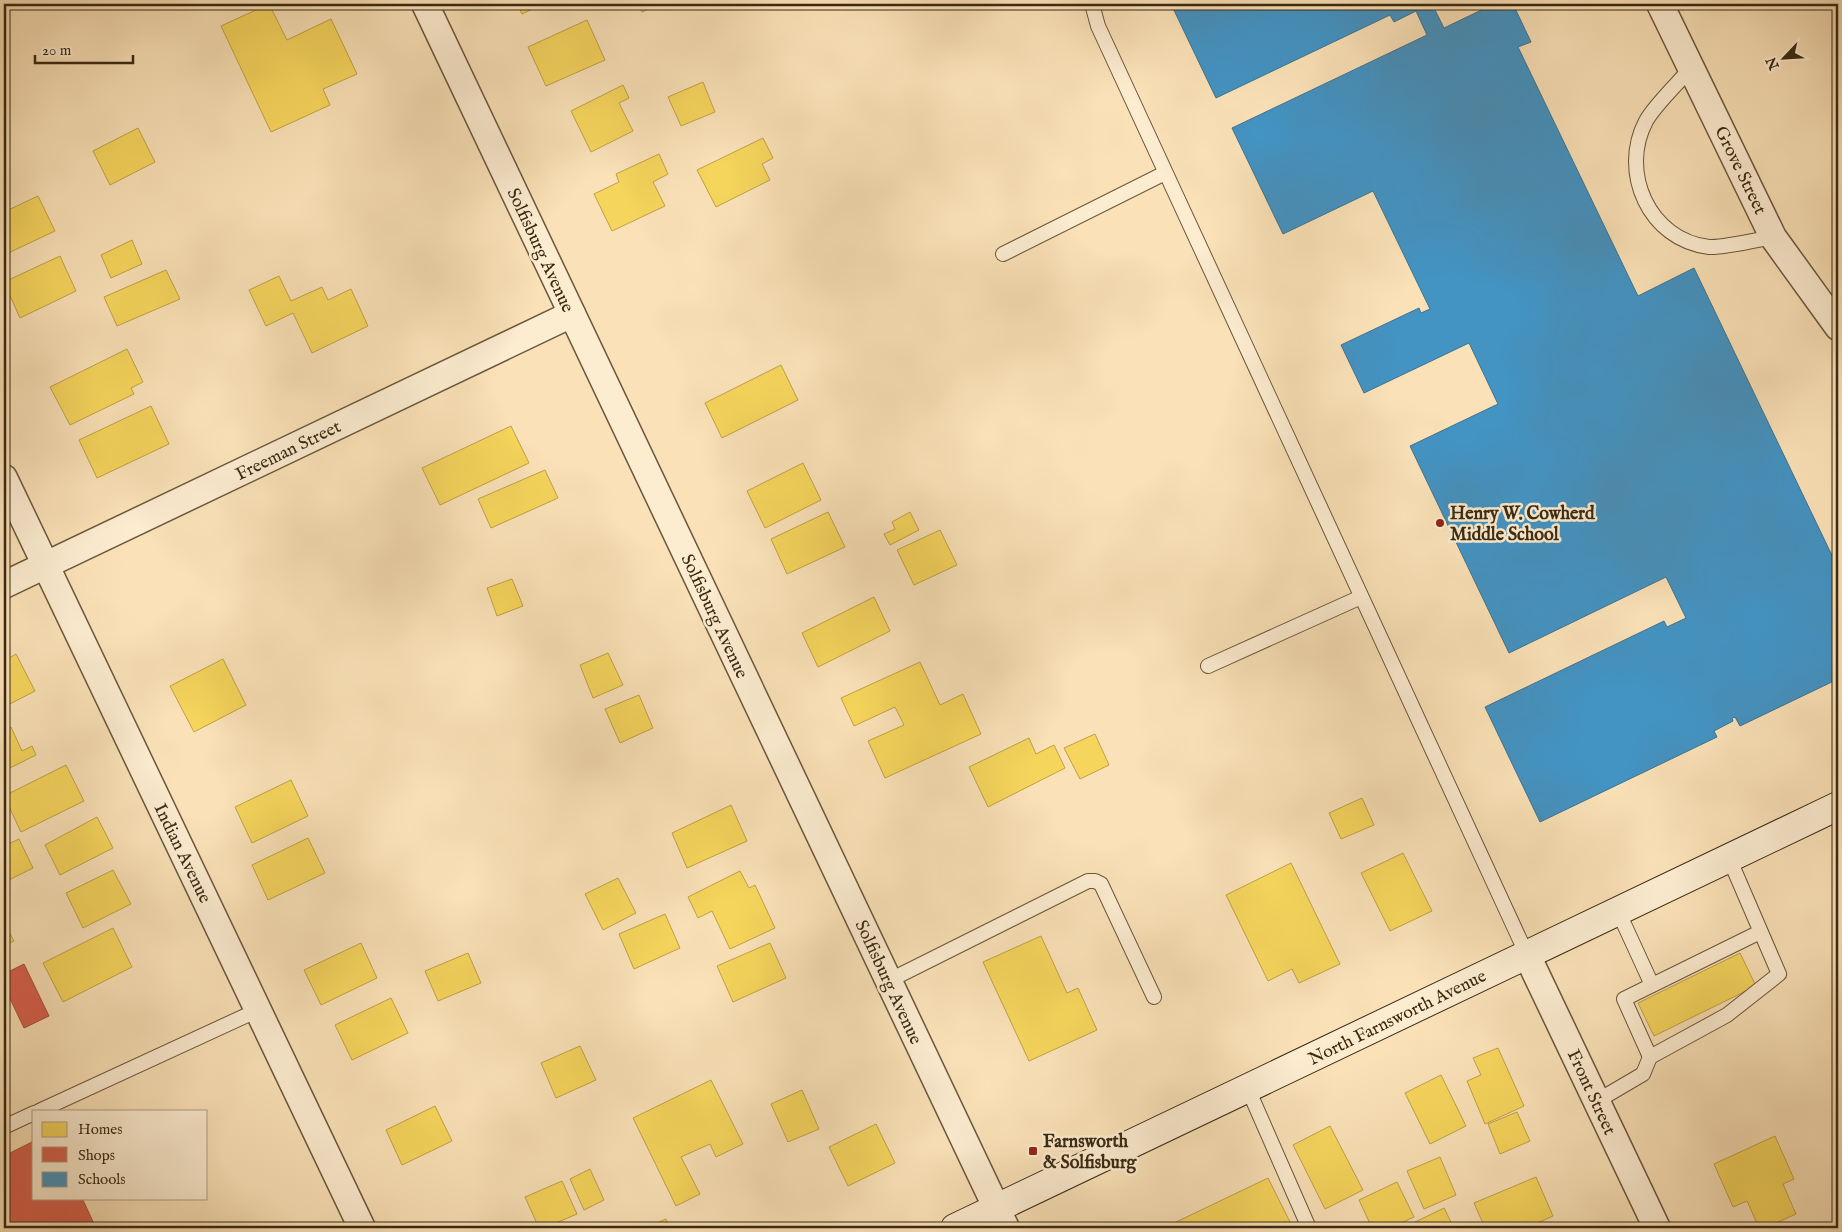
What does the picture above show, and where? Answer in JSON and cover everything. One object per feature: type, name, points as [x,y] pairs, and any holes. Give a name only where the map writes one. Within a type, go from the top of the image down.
[{"type":"main road","name":"North Farnsworth Avenue","points":[[955,1228],[1001,1218],[1248,1089],[1838,806]]},
{"type":"street","name":"Solfisburg Avenue","points":[[425,4],[1001,1218]]},
{"type":"street","name":"Grove Street","points":[[1660,4],[1773,237],[1838,327]]},
{"type":"street","name":"Freeman Street","points":[[4,585],[572,314]]},
{"type":"street","name":"Indian Avenue","points":[[4,478],[362,1228]]},
{"type":"street","name":"Front Street","points":[[1527,955],[1657,1228]]},
{"type":"lane","points":[[1092,4],[1098,26],[1527,955]]},
{"type":"lane","points":[[1691,68],[1647,119],[1640,134],[1636,150],[1635,167],[1643,200],[1664,227],[1678,237],[1694,244],[1711,247],[1773,237]]},
{"type":"lane","points":[[1003,254],[1166,173]]},
{"type":"lane","points":[[1208,666],[1361,597]]},
{"type":"lane","points":[[1596,1102],[1643,1074],[1650,1057],[1728,1015],[1779,974],[1729,858]]},
{"type":"lane","points":[[888,981],[1088,881],[1096,881],[1101,884],[1154,997]]},
{"type":"lane","points":[[1618,911],[1652,985]]},
{"type":"lane","points":[[1650,1057],[1624,999],[1760,932]]},
{"type":"lane","points":[[41,1110],[258,1010]]},
{"type":"lane","points":[[1248,1089],[1309,1228]]},
{"type":"lane","points":[[4,1127],[32,1114]]},
{"type":"building: Homes","points":[[269,4],[287,40],[331,19],[357,74],[323,89],[330,105],[271,132],[221,26]]},
{"type":"building: Homes","points":[[517,4],[543,4],[522,14]]},
{"type":"building: Homes","points":[[638,4],[660,4],[642,12]]},
{"type":"building: Homes","points":[[587,20],[605,60],[546,86],[528,47]]},
{"type":"building: Homes","points":[[703,82],[715,112],[681,126],[668,97]]},
{"type":"building: Homes","points":[[623,85],[629,98],[619,103],[633,131],[591,152],[571,111]]},
{"type":"building: Homes","points":[[138,128],[155,162],[110,185],[93,151]]},
{"type":"building: Homes","points":[[763,138],[773,158],[762,164],[770,180],[716,207],[697,170]]},
{"type":"building: Homes","points":[[659,154],[668,174],[653,182],[665,206],[612,231],[594,194],[619,182],[616,174]]},
{"type":"building: Homes","points":[[38,196],[55,231],[4,255],[4,212]]},
{"type":"building: Homes","points":[[132,240],[142,264],[111,278],[101,255]]},
{"type":"building: Homes","points":[[60,256],[76,291],[20,318],[4,282]]},
{"type":"building: Homes","points":[[166,270],[180,299],[117,326],[104,297]]},
{"type":"building: Homes","points":[[279,276],[291,301],[322,287],[328,300],[351,289],[368,326],[312,353],[293,313],[266,326],[249,290]]},
{"type":"building: Homes","points":[[127,349],[143,382],[131,388],[134,394],[70,425],[50,387]]},
{"type":"building: Homes","points":[[781,365],[798,400],[722,438],[705,403]]},
{"type":"building: Homes","points":[[151,406],[169,444],[97,478],[79,440]]},
{"type":"building: Homes","points":[[511,426],[529,463],[440,505],[422,468]]},
{"type":"building: Homes","points":[[803,463],[821,500],[765,528],[747,491]]},
{"type":"building: Homes","points":[[545,470],[558,498],[491,528],[478,499]]},
{"type":"building: Homes","points":[[828,512],[845,547],[787,574],[771,539]]},
{"type":"building: Homes","points":[[910,512],[919,530],[890,545],[884,534],[895,529],[892,522]]},
{"type":"building: Homes","points":[[940,530],[957,565],[914,585],[897,550]]},
{"type":"building: Homes","points":[[512,579],[523,606],[497,616],[487,588]]},
{"type":"building: Homes","points":[[874,597],[890,631],[818,667],[802,633]]},
{"type":"building: Homes","points":[[608,653],[623,685],[593,698],[580,665]]},
{"type":"building: Homes","points":[[16,654],[35,691],[4,707],[4,661]]},
{"type":"building: Homes","points":[[223,659],[246,705],[194,732],[170,686]]},
{"type":"building: Homes","points":[[920,662],[940,705],[963,694],[981,734],[885,778],[868,741],[904,725],[895,707],[854,726],[841,698]]},
{"type":"building: Homes","points":[[639,695],[653,728],[620,743],[605,709]]},
{"type":"building: Homes","points":[[11,727],[22,751],[32,746],[36,755],[4,771],[4,730]]},
{"type":"building: Homes","points":[[1095,734],[1109,765],[1080,779],[1064,748]]},
{"type":"building: Homes","points":[[1029,738],[1036,754],[1054,745],[1065,768],[988,807],[969,767]]},
{"type":"building: Homes","points":[[66,765],[84,801],[21,832],[4,796]]},
{"type":"building: Homes","points":[[291,780],[308,816],[252,843],[235,807]]},
{"type":"building: Homes","points":[[1362,798],[1374,825],[1341,839],[1329,813]]},
{"type":"building: Homes","points":[[731,805],[747,841],[687,868],[672,833]]},
{"type":"building: Homes","points":[[97,817],[113,848],[60,875],[45,845]]},
{"type":"building: Homes","points":[[308,838],[325,873],[268,900],[252,865]]},
{"type":"building: Homes","points":[[19,839],[33,868],[5,882],[4,846]]},
{"type":"building: Homes","points":[[1403,853],[1432,911],[1390,931],[1361,873]]},
{"type":"building: Homes","points":[[1291,863],[1340,964],[1299,983],[1292,969],[1268,981],[1226,895]]},
{"type":"building: Homes","points":[[113,870],[131,904],[83,928],[66,893]]},
{"type":"building: Homes","points":[[740,871],[749,888],[755,885],[775,928],[730,949],[712,911],[698,918],[688,897]]},
{"type":"building: Homes","points":[[618,878],[636,913],[603,930],[585,894]]},
{"type":"building: Homes","points":[[665,914],[680,948],[634,969],[619,934]]},
{"type":"building: Homes","points":[[4,923],[14,941],[4,946]]},
{"type":"building: Homes","points":[[113,928],[132,967],[63,1002],[43,963]]},
{"type":"building: Homes","points":[[1041,936],[1067,993],[1078,988],[1097,1030],[1029,1061],[983,962]]},
{"type":"building: Homes","points":[[361,943],[377,978],[321,1005],[304,970]]},
{"type":"building: Homes","points":[[770,943],[786,978],[733,1002],[717,966]]},
{"type":"building: Homes","points":[[468,953],[481,983],[438,1001],[425,971]]},
{"type":"building: Homes","points":[[1740,953],[1756,986],[1654,1036],[1638,1003]]},
{"type":"building: Homes","points":[[391,998],[408,1033],[352,1060],[335,1025]]},
{"type":"building: Homes","points":[[580,1046],[596,1080],[556,1098],[541,1063]]},
{"type":"building: Homes","points":[[1498,1048],[1524,1106],[1485,1124],[1467,1081],[1481,1075],[1473,1058]]},
{"type":"building: Homes","points":[[1441,1075],[1466,1126],[1430,1144],[1405,1093]]},
{"type":"building: Homes","points":[[711,1080],[743,1144],[716,1157],[710,1144],[681,1157],[700,1194],[676,1206],[633,1118]]},
{"type":"building: Homes","points":[[802,1090],[819,1129],[788,1142],[771,1104]]},
{"type":"building: Homes","points":[[435,1106],[452,1141],[402,1165],[386,1130]]},
{"type":"building: Homes","points":[[1517,1112],[1530,1141],[1500,1154],[1488,1124]]},
{"type":"building: Homes","points":[[876,1124],[895,1163],[848,1186],[829,1147]]},
{"type":"building: Homes","points":[[1330,1126],[1363,1190],[1325,1209],[1293,1145]]},
{"type":"building: Homes","points":[[1775,1136],[1794,1179],[1783,1184],[1796,1214],[1765,1228],[1759,1228],[1747,1201],[1733,1207],[1714,1164]]},
{"type":"building: Homes","points":[[1440,1157],[1456,1195],[1424,1209],[1407,1171]]},
{"type":"building: Homes","points":[[590,1169],[604,1200],[584,1210],[570,1179]]},
{"type":"building: Homes","points":[[1536,1177],[1553,1216],[1526,1228],[1485,1228],[1474,1203]]},
{"type":"building: Homes","points":[[1268,1178],[1293,1228],[1177,1228],[1174,1223]]},
{"type":"building: Homes","points":[[562,1181],[577,1214],[544,1228],[539,1228],[525,1197]]},
{"type":"building: Homes","points":[[1397,1182],[1414,1217],[1390,1228],[1372,1228],[1359,1200]]},
{"type":"building: Homes","points":[[1444,1208],[1454,1228],[1413,1228],[1411,1224]]},
{"type":"building: Homes","points":[[666,1219],[670,1228],[645,1228]]},
{"type":"building: Shops","points":[[24,964],[49,1016],[24,1028],[4,986],[4,974]]},
{"type":"building: Shops","points":[[32,1142],[32,1200],[83,1200],[96,1228],[4,1228],[4,1156]]},
{"type":"building: Schools","points":[[1171,4],[1432,4],[1444,28],[1494,4],[1513,4],[1531,42],[1518,47],[1638,296],[1694,268],[1838,568],[1838,679],[1740,726],[1735,717],[1732,718],[1733,721],[1714,731],[1717,737],[1540,822],[1485,707],[1664,621],[1667,627],[1686,618],[1666,577],[1509,653],[1410,446],[1498,404],[1469,343],[1364,393],[1341,345],[1419,308],[1421,313],[1430,309],[1373,191],[1283,234],[1232,128],[1427,35],[1416,11],[1394,22],[1390,15],[1216,98]]},
{"type":"place","name":"Henry W. Cowherd Middle School","points":[[1440,523]]},
{"type":"place","name":"Farnsworth & Solfisburg","points":[[1033,1151]]}]
